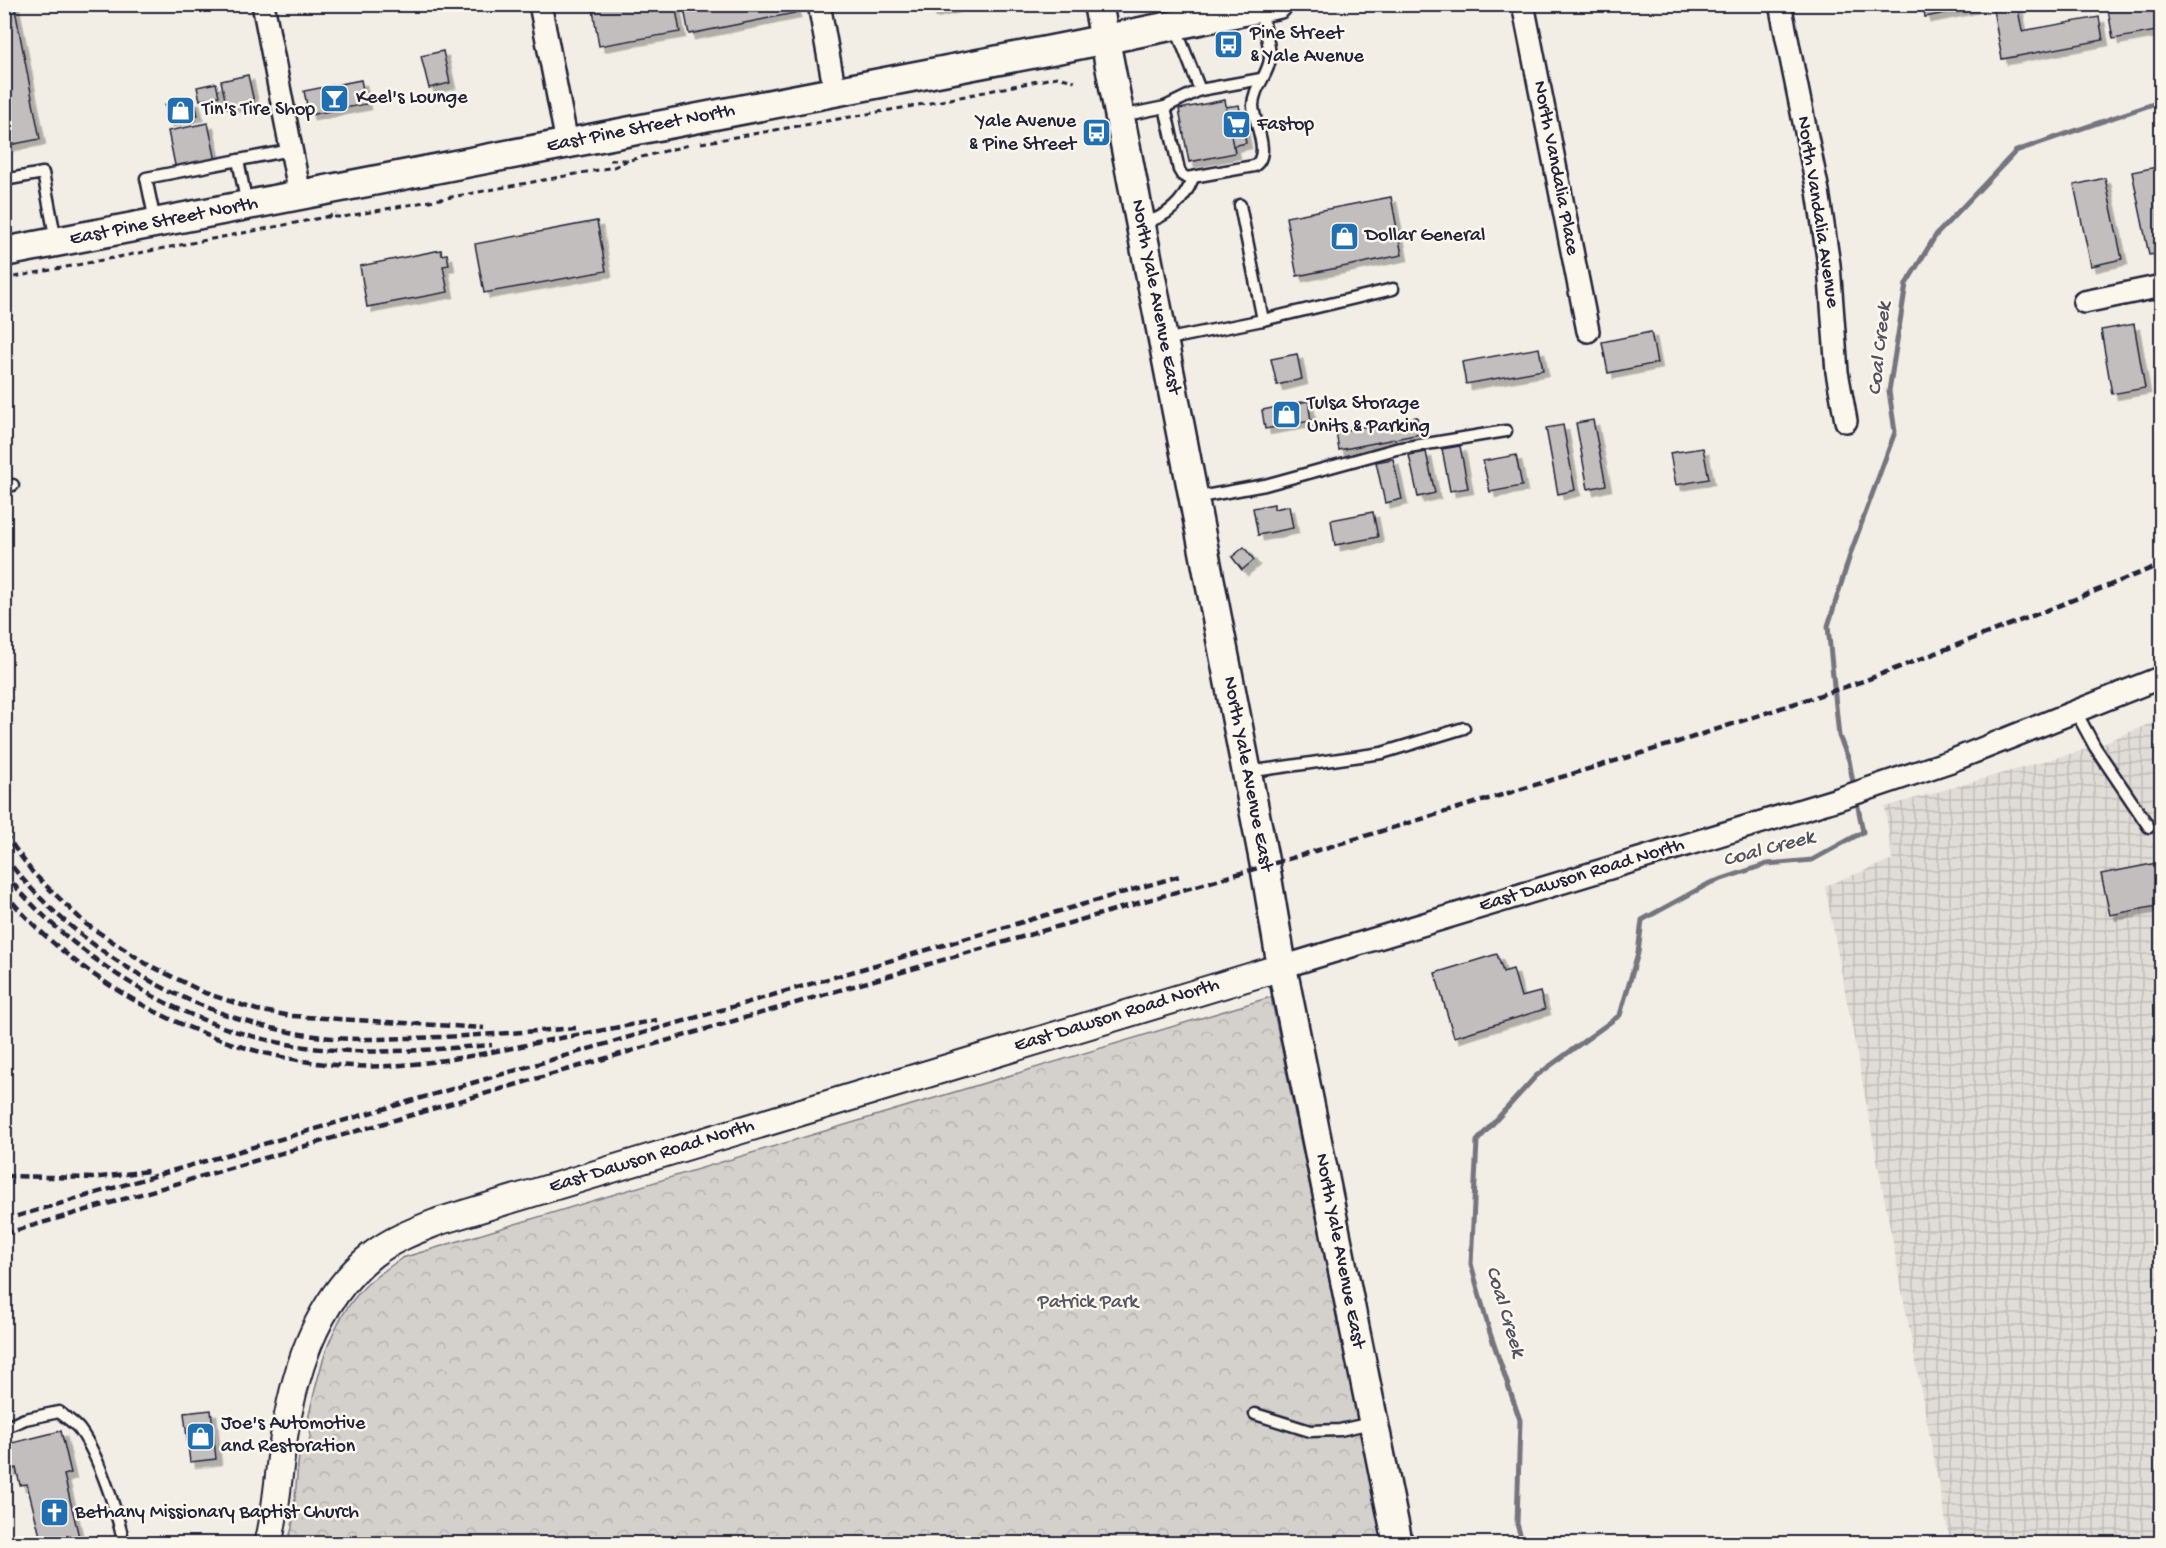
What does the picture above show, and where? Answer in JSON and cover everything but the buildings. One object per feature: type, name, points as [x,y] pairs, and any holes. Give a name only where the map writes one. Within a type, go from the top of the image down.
[{"type":"main road","name":"North Yale Avenue East","points":[[1098,4],[1247,772],[1282,967],[1398,1544]]},
{"type":"main road","name":"East Pine Street North","points":[[4,252],[1105,40],[1269,6]]},
{"type":"street","points":[[263,4],[300,195]]},
{"type":"street","points":[[540,4],[567,143]]},
{"type":"street","points":[[819,4],[835,92]]},
{"type":"street","name":"North Vandalia Place","points":[[1522,4],[1588,331]]},
{"type":"street","name":"North Vandalia Avenue","points":[[1780,4],[1818,191],[1830,265],[1837,372],[1846,421]]},
{"type":"street","points":[[2084,302],[2162,286]]},
{"type":"street","name":"East Dawson Road North","points":[[268,1544],[284,1437],[303,1354],[326,1308],[348,1277],[373,1255],[398,1238],[440,1221],[1838,799],[1951,761],[2162,677]]},
{"type":"lane","points":[[1165,107],[1182,175],[1193,178],[1254,166],[1259,163],[1263,153],[1253,106],[1255,91],[1267,69],[1270,58],[1269,6]]},
{"type":"lane","points":[[1175,25],[1200,90]]},
{"type":"lane","points":[[1120,116],[1165,107],[1200,90],[1261,79]]},
{"type":"lane","points":[[155,223],[146,178],[291,150]]},
{"type":"lane","points":[[238,160],[247,205]]},
{"type":"lane","points":[[4,180],[43,173],[56,243]]},
{"type":"lane","points":[[1141,223],[1167,213],[1184,196],[1193,178]]},
{"type":"lane","points":[[1240,205],[1263,320]]},
{"type":"lane","points":[[1163,340],[1263,320],[1393,289]]},
{"type":"lane","points":[[1194,498],[1265,485],[1396,449],[1506,431]]},
{"type":"lane","points":[[2076,712],[2094,747],[2149,827]]},
{"type":"lane","points":[[1247,772],[1382,753],[1464,728]]},
{"type":"lane","points":[[4,1428],[25,1419],[59,1412],[80,1429],[97,1463],[118,1519],[124,1544]]},
{"type":"lane","points":[[1255,1414],[1310,1431],[1341,1430],[1373,1422]]},
{"type":"path","name":"East Pine Street North","points":[[700,143],[936,102],[1057,77],[1075,81]]},
{"type":"path","name":"East Pine Street North","points":[[4,279],[326,217],[344,217],[614,167],[630,160],[689,145]]},
{"type":"shaded area","points":[[2161,719],[2161,1543],[1950,1543],[1825,886],[1892,860],[1885,807],[2094,747]]},
{"type":"green space","name":"Patrick Park","points":[[1271,997],[1383,1543],[287,1544],[292,1528],[299,1455],[308,1452],[311,1429],[307,1424],[328,1346],[345,1311],[357,1295],[372,1280],[402,1258]]},
{"type":"waterway","name":"Coal Creek","points":[[1854,788],[1849,760],[1839,736],[1828,626],[1851,552],[1895,432],[1889,391],[1906,284],[1936,235],[2016,151],[2162,101]]},
{"type":"waterway","name":"Coal Creek","points":[[1523,1544],[1517,1524],[1520,1420],[1490,1333],[1471,1264],[1477,1141],[1536,1076],[1620,1015],[1638,953],[1642,920],[1710,883],[1767,864],[1812,860],[1863,832],[1856,797]]},
{"type":"railway","points":[[4,1234],[1265,866],[1675,743],[1866,680],[2162,564]]},
{"type":"railway","points":[[4,833],[33,873],[86,924],[145,963],[205,993],[257,1010],[291,1016],[484,1028]]},
{"type":"railway","points":[[4,856],[34,891],[68,924],[105,953],[145,978],[232,1017],[277,1029],[344,1039],[451,1037],[576,1028]]},
{"type":"railway","points":[[4,873],[32,904],[96,960],[168,1004],[206,1021],[246,1034],[313,1048],[390,1051],[492,1045]]},
{"type":"railway","points":[[4,1220],[1183,875]]},
{"type":"railway","points":[[4,892],[41,932],[84,968],[132,999],[184,1025],[237,1045],[293,1059],[348,1066],[402,1065],[474,1055],[657,1020]]},
{"type":"railway","points":[[4,1176],[93,1178],[148,1171]]},
{"type":"place","name":"Pine Street & Yale Avenue","points":[[1229,45]]},
{"type":"place","name":"Keel's Lounge","points":[[335,98]]},
{"type":"place","name":"Tin's Tire Shop","points":[[181,110]]},
{"type":"place","name":"Fastop","points":[[1236,125]]},
{"type":"place","name":"Yale Avenue & Pine Street","points":[[1097,133]]},
{"type":"place","name":"Dollar General","points":[[1344,236]]},
{"type":"place","name":"Tulsa Storage Units & Parking","points":[[1286,415]]},
{"type":"place","name":"Joe's Automotive and Restoration","points":[[200,1436]]},
{"type":"place","name":"Bethany Missionary Baptist Church","points":[[54,1513]]}]
